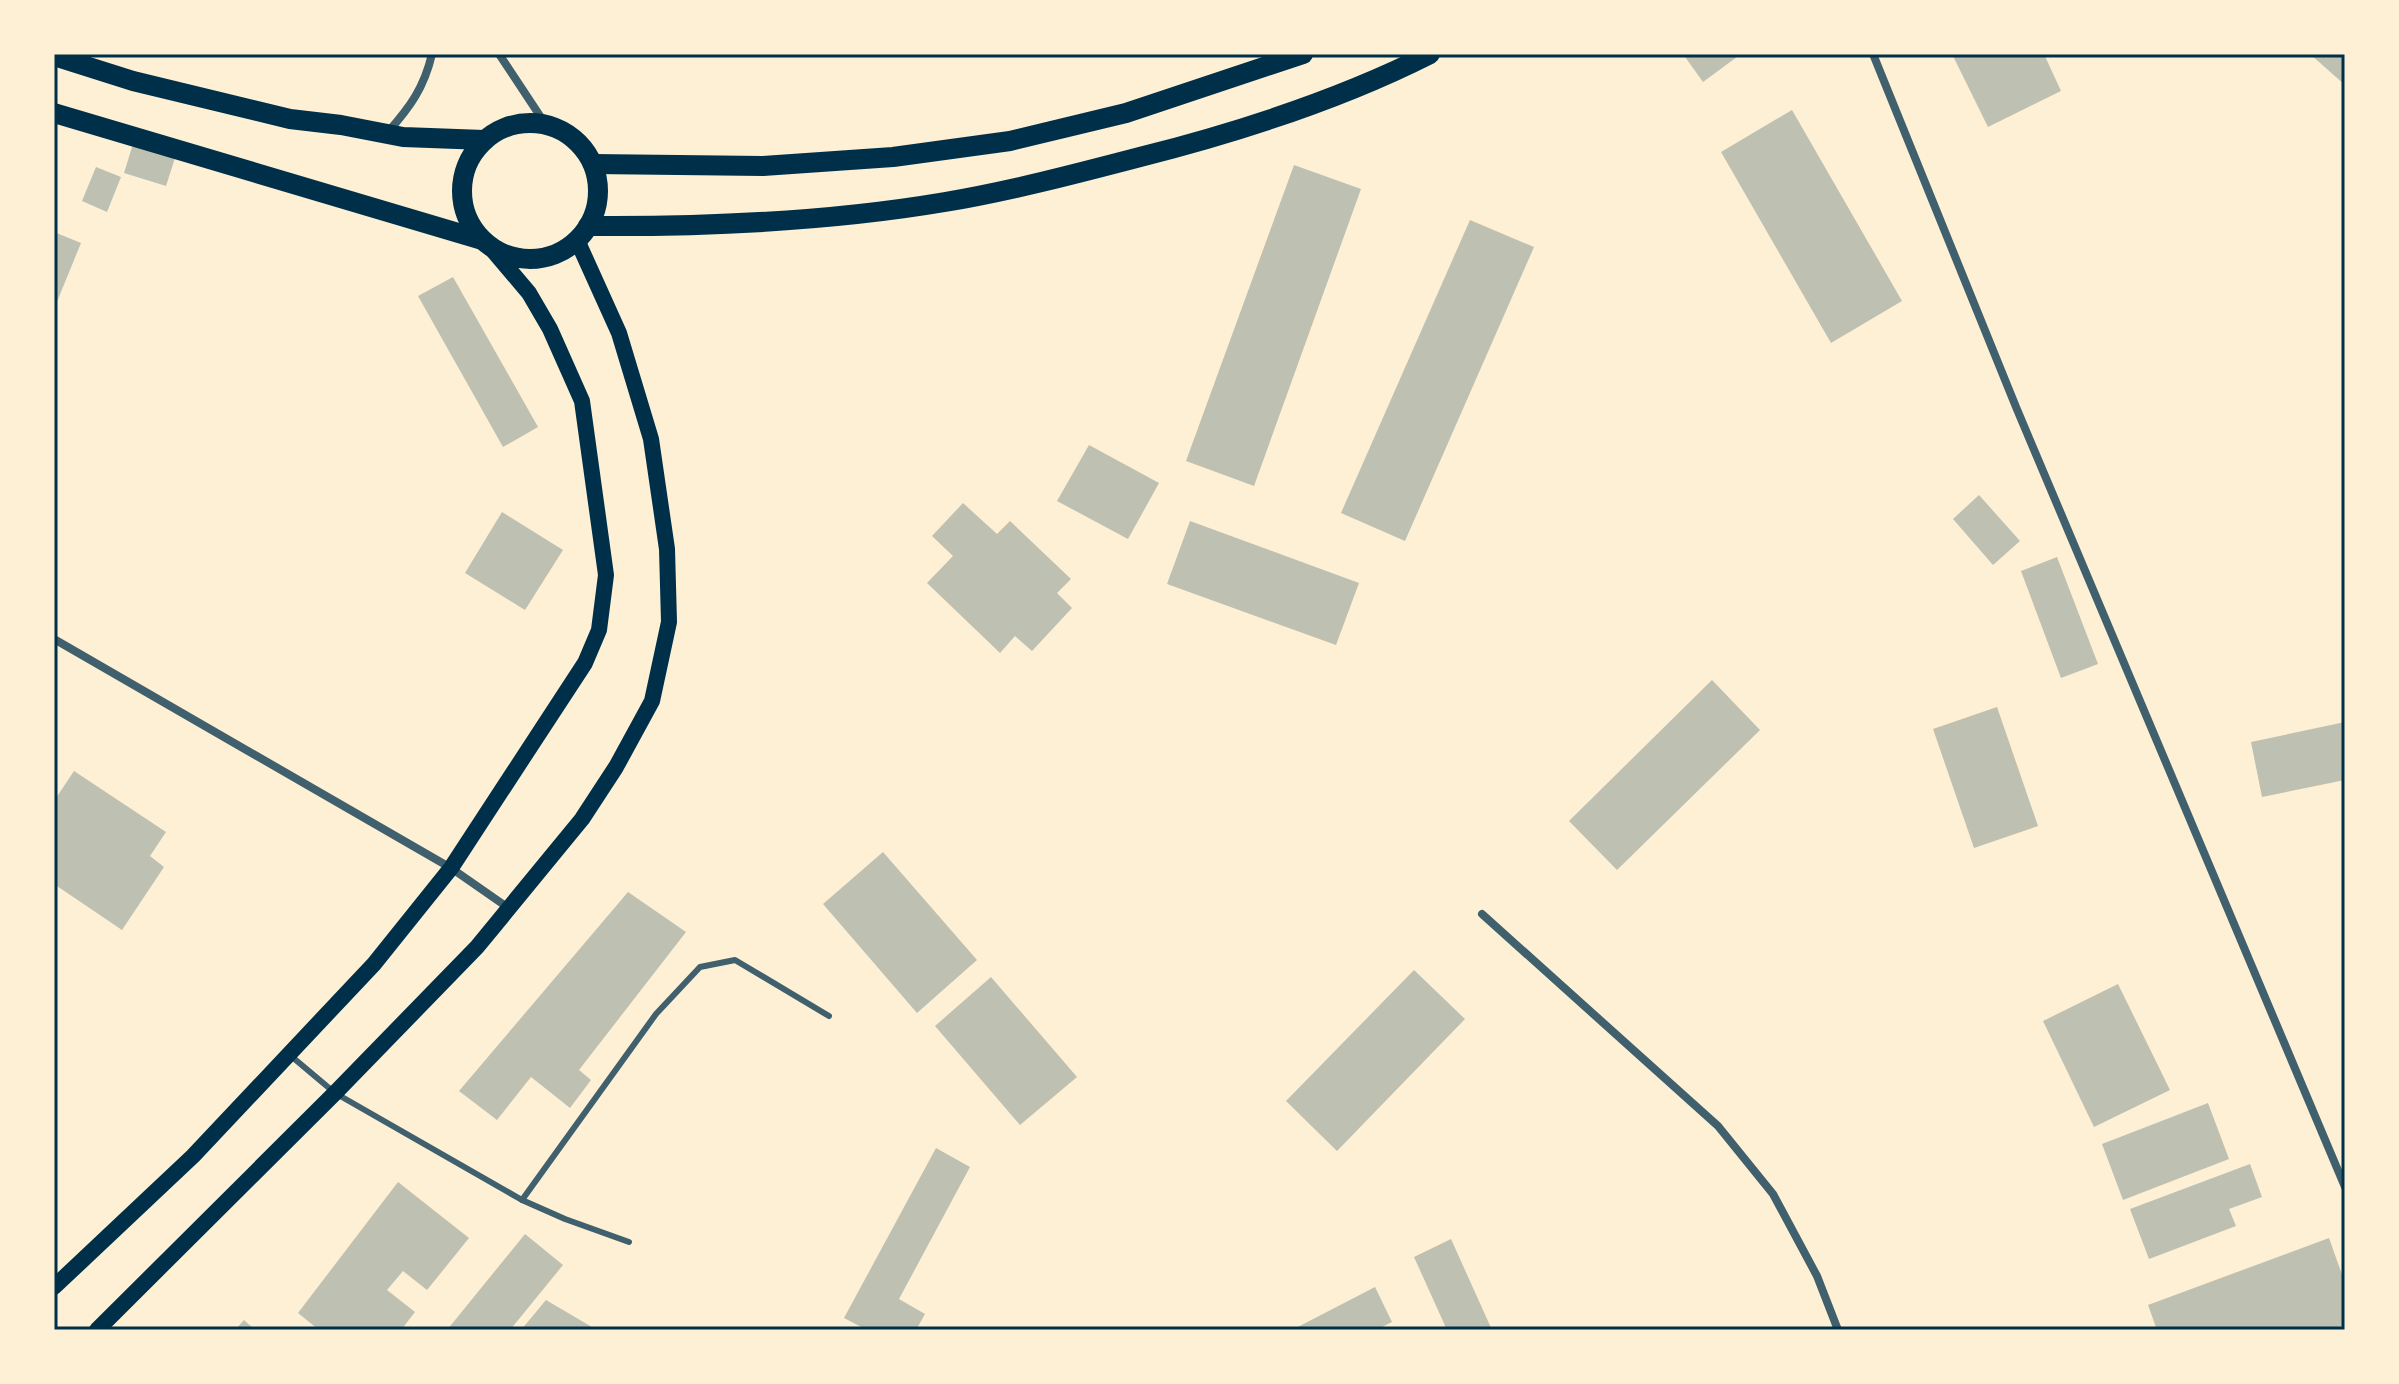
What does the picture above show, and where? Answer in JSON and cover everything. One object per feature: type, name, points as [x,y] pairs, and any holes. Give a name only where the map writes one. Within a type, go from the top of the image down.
[{"type":"main road","points":[[593,164],[763,166],[893,157],[1010,141],[1126,113],[1303,54]]},
{"type":"main road","points":[[582,233],[770,223],[889,211],[1008,189],[1254,125],[1332,97],[1430,54]]},
{"type":"main road","points":[[54,56],[133,81],[290,119],[403,137],[484,140]]},
{"type":"main road","points":[[54,113],[486,244],[516,258],[544,258],[562,252],[582,233],[597,202],[593,164],[582,146],[566,133],[546,125],[525,123],[503,128],[484,140],[468,163],[461,190],[471,226],[486,244],[529,293],[582,401],[606,575],[599,630],[585,663],[451,868],[374,964],[193,1156],[54,1287]]},
{"type":"main road","points":[[97,1330],[477,947],[582,819],[616,767],[652,701],[669,622],[667,549],[651,439],[619,333],[582,233]]},
{"type":"street","points":[[387,133],[412,105],[432,54]]},
{"type":"street","points":[[499,54],[546,125]]},
{"type":"street","points":[[1873,54],[2016,407],[2345,1187]]},
{"type":"street","points":[[54,639],[451,868],[510,909]]},
{"type":"street","points":[[1482,914],[1718,1126],[1773,1194],[1817,1276],[1838,1330]]},
{"type":"lane","points":[[522,1200],[656,1014],[700,967],[735,960],[829,1016]]},
{"type":"lane","points":[[289,1054],[335,1093],[522,1200],[629,1242]]},
{"type":"building","points":[[1683,54],[1741,54],[1703,82]]},
{"type":"building","points":[[1952,54],[2044,54],[2061,91],[1988,127]]},
{"type":"building","points":[[2310,54],[2345,54],[2345,85]]},
{"type":"building","points":[[1792,110],[1902,301],[1831,343],[1721,152]]},
{"type":"building","points":[[133,144],[175,158],[166,186],[124,173]]},
{"type":"building","points":[[1294,165],[1361,189],[1254,486],[1186,461]]},
{"type":"building","points":[[96,167],[121,177],[107,212],[82,201]]},
{"type":"building","points":[[1470,220],[1534,247],[1405,541],[1341,513]]},
{"type":"building","points":[[54,232],[81,243],[54,309]]},
{"type":"building","points":[[453,277],[538,427],[503,447],[418,296]]},
{"type":"building","points":[[1089,445],[1159,483],[1128,539],[1057,501]]},
{"type":"building","points":[[1979,495],[2020,541],[1993,565],[1953,519]]},
{"type":"building","points":[[963,503],[997,534],[1010,521],[1071,579],[1057,593],[1072,608],[1032,651],[1015,636],[1000,653],[927,583],[953,556],[932,536]]},
{"type":"building","points":[[502,512],[563,550],[525,610],[465,573]]},
{"type":"building","points":[[1190,521],[1359,583],[1336,645],[1167,584]]},
{"type":"building","points":[[2057,557],[2098,664],[2061,678],[2021,571]]},
{"type":"building","points":[[1712,680],[1760,730],[1617,870],[1569,821]]},
{"type":"building","points":[[1997,707],[2038,826],[1974,848],[1933,729]]},
{"type":"building","points":[[2345,722],[2345,780],[2262,797],[2251,742]]},
{"type":"building","points":[[74,771],[166,832],[150,856],[164,867],[122,930],[54,884],[54,801]]},
{"type":"building","points":[[883,852],[977,960],[917,1013],[823,904]]},
{"type":"building","points":[[628,892],[686,932],[579,1070],[591,1080],[570,1108],[531,1077],[497,1120],[459,1091]]},
{"type":"building","points":[[1414,970],[1465,1019],[1337,1151],[1286,1101]]},
{"type":"building","points":[[991,977],[1077,1077],[1020,1125],[935,1026]]},
{"type":"building","points":[[2118,984],[2170,1090],[2094,1127],[2043,1021]]},
{"type":"building","points":[[2208,1103],[2229,1159],[2123,1200],[2102,1144]]},
{"type":"building","points":[[936,1148],[970,1167],[899,1299],[925,1314],[916,1330],[867,1330],[844,1318]]},
{"type":"building","points":[[2250,1164],[2262,1197],[2229,1209],[2236,1226],[2149,1259],[2130,1209]]},
{"type":"building","points":[[398,1182],[469,1238],[427,1290],[403,1271],[387,1290],[415,1312],[401,1330],[319,1330],[298,1313]]},
{"type":"building","points":[[525,1234],[563,1265],[510,1330],[447,1330]]},
{"type":"building","points":[[2329,1238],[2345,1283],[2345,1325],[2331,1330],[2157,1330],[2148,1305]]},
{"type":"building","points":[[1451,1239],[1492,1330],[1447,1330],[1414,1257]]},
{"type":"building","points":[[1375,1287],[1392,1322],[1376,1330],[1292,1330]]},
{"type":"building","points":[[546,1300],[597,1330],[521,1330]]},
{"type":"building","points":[[244,1320],[255,1330],[235,1330]]}]
